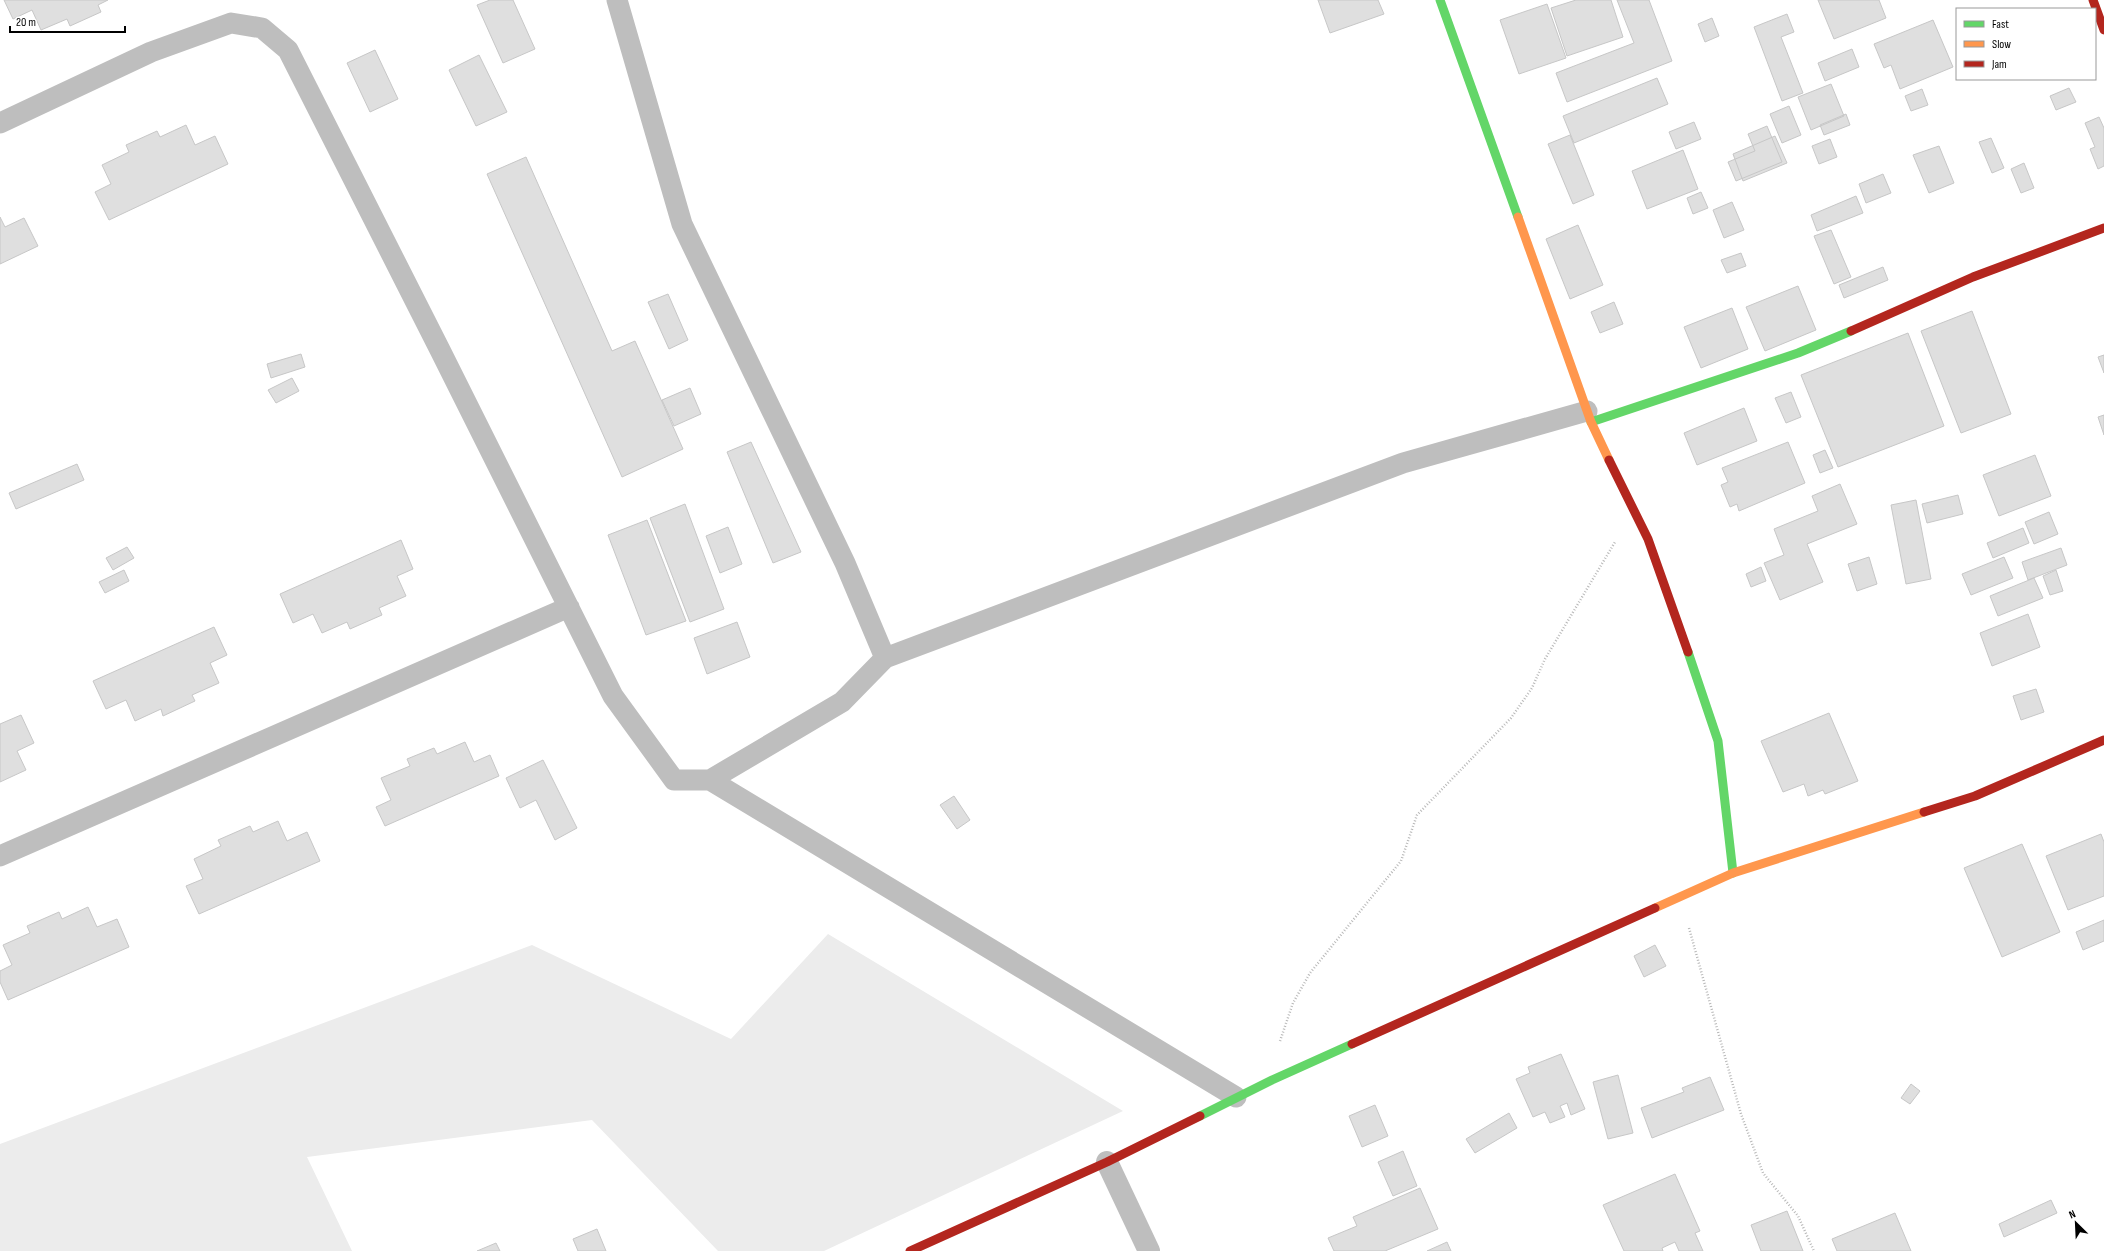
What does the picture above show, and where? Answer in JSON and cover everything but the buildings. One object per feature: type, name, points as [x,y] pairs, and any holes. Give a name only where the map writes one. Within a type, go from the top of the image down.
[{"type":"street","points":[[1440,0],[1589,416],[1656,560],[1686,645],[1718,741],[1733,873]]},
{"type":"street","points":[[2096,8],[2104,30]]},
{"type":"street","points":[[1589,416],[1798,353],[1880,319],[1973,277],[2104,228]]},
{"type":"street","points":[[910,1251],[1107,1162],[1272,1080],[1733,873],[1974,796],[2104,740]]},
{"type":"street","points":[[1107,1162],[1149,1251]]},
{"type":"lane","points":[[618,0],[682,224],[845,563],[885,658]]},
{"type":"lane","points":[[0,123],[151,52],[231,23],[262,28],[288,50],[613,696],[674,780],[710,780],[842,702],[885,658],[1403,463],[1589,416]]},
{"type":"lane","points":[[0,856],[569,607]]},
{"type":"lane","points":[[710,780],[1236,1097]]},
{"type":"path","points":[[1272,1080],[1276,1051],[1293,1003],[1310,972],[1401,861],[1417,815],[1516,712],[1532,688],[1545,659],[1591,579],[1634,511]]},
{"type":"path","points":[[1681,896],[1741,1114],[1763,1173],[1798,1216],[1814,1251]]},
{"type":"shaded area","points":[[828,934],[1123,1111],[824,1251],[718,1251],[592,1120],[307,1157],[352,1251],[0,1251],[0,1144],[532,945],[731,1039]]},
{"type":"traffic: fast","points":[[1440,0],[1518,217]]},
{"type":"traffic: fast","points":[[1591,422],[1798,353],[1851,331]]},
{"type":"traffic: fast","points":[[1688,652],[1718,741],[1733,873]]},
{"type":"traffic: fast","points":[[1200,1116],[1272,1080],[1352,1044]]},
{"type":"traffic: slow","points":[[1518,217],[1591,422],[1609,460]]},
{"type":"traffic: slow","points":[[1655,908],[1733,873],[1924,812]]},
{"type":"traffic: jam","points":[[2093,0],[2096,8]]},
{"type":"traffic: jam","points":[[2096,8],[2104,30]]},
{"type":"traffic: jam","points":[[1851,331],[1973,277],[2104,228]]},
{"type":"traffic: jam","points":[[1609,460],[1648,539],[1688,652]]},
{"type":"traffic: jam","points":[[1924,812],[1975,796],[2104,740]]},
{"type":"traffic: jam","points":[[1352,1044],[1655,908]]},
{"type":"traffic: jam","points":[[910,1251],[1107,1162],[1200,1116]]}]
